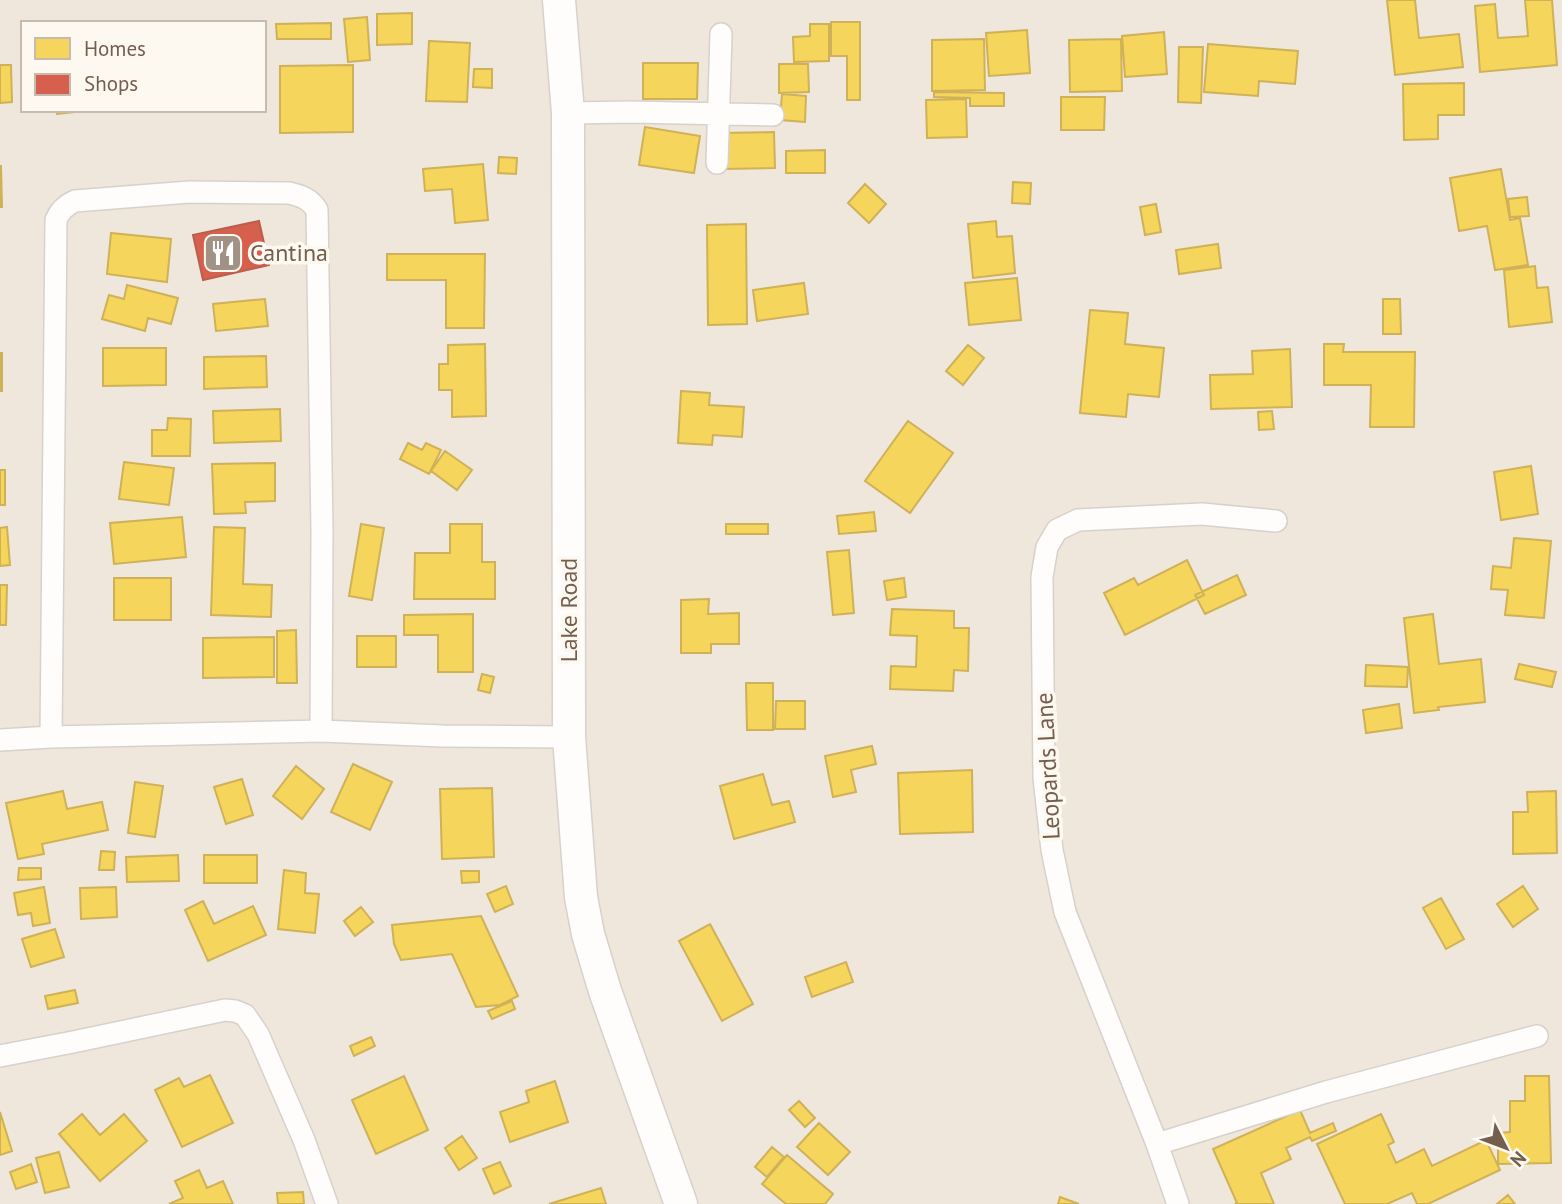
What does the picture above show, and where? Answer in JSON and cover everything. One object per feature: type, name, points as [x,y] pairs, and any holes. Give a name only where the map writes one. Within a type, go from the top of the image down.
[{"type":"main road","name":"Lake Road","points":[[559,0],[568,113],[569,737],[581,897],[588,934],[605,991],[681,1204]]},
{"type":"street","points":[[717,163],[720,34]]},
{"type":"street","points":[[568,113],[773,115]]},
{"type":"street","points":[[51,737],[56,220],[65,206],[75,201],[189,192],[289,193],[303,196],[312,202],[317,211],[321,731]]},
{"type":"street","name":"Leopards Lane","points":[[1178,1204],[1065,912],[1052,850],[1044,778],[1042,577],[1047,547],[1057,530],[1078,520],[1202,514],[1276,521]]},
{"type":"street","points":[[0,740],[321,731],[569,737]]},
{"type":"street","points":[[0,1056],[235,1010],[245,1015],[258,1034],[304,1140],[327,1204]]},
{"type":"street","points":[[1157,1144],[1326,1092],[1537,1036]]},
{"type":"shaded area","points":[[0,0],[1562,0],[1562,1204],[0,1204]]},
{"type":"building: Homes","points":[[1387,0],[1415,0],[1419,38],[1459,34],[1463,67],[1395,75]]},
{"type":"building: Homes","points":[[1525,0],[1552,0],[1557,65],[1480,72],[1475,6],[1495,4],[1498,38],[1528,36]]},
{"type":"building: Homes","points":[[412,13],[412,44],[377,45],[377,14]]},
{"type":"building: Homes","points":[[367,17],[370,60],[348,62],[344,19]]},
{"type":"building: Homes","points":[[831,22],[860,22],[860,100],[847,100],[847,56],[831,56]]},
{"type":"building: Homes","points":[[331,23],[331,39],[277,39],[276,24]]},
{"type":"building: Homes","points":[[810,24],[829,24],[829,61],[794,62],[793,37],[810,36]]},
{"type":"building: Homes","points":[[1027,30],[1030,73],[989,76],[986,33]]},
{"type":"building: Homes","points":[[1164,32],[1167,74],[1125,77],[1122,36]]},
{"type":"building: Homes","points":[[984,39],[985,90],[932,91],[932,40]]},
{"type":"building: Homes","points":[[1121,39],[1122,91],[1070,92],[1069,40]]},
{"type":"building: Homes","points":[[429,41],[470,43],[467,102],[426,101]]},
{"type":"building: Homes","points":[[1208,44],[1298,51],[1295,84],[1259,81],[1258,96],[1204,92]]},
{"type":"building: Homes","points":[[1179,47],[1203,47],[1201,103],[1178,102]]},
{"type":"building: Homes","points":[[643,63],[698,63],[697,99],[643,99]]},
{"type":"building: Homes","points":[[779,64],[808,64],[809,92],[779,93]]},
{"type":"building: Homes","points":[[0,65],[11,65],[12,102],[0,103]]},
{"type":"building: Homes","points":[[353,65],[353,132],[280,133],[280,66]]},
{"type":"building: Homes","points":[[474,69],[492,69],[492,88],[473,87]]},
{"type":"building: Homes","points":[[1464,83],[1464,115],[1438,115],[1438,139],[1404,140],[1403,84]]},
{"type":"building: Homes","points":[[934,92],[1004,93],[1004,106],[970,106],[970,98],[934,97]]},
{"type":"building: Homes","points":[[782,94],[806,96],[805,122],[780,120]]},
{"type":"building: Homes","points":[[1061,97],[1105,97],[1104,130],[1061,130]]},
{"type":"building: Homes","points":[[966,99],[967,137],[927,138],[926,100]]},
{"type":"building: Homes","points":[[645,127],[700,136],[694,173],[639,165]]},
{"type":"building: Homes","points":[[774,132],[775,168],[722,169],[721,133]]},
{"type":"building: Homes","points":[[825,150],[825,173],[786,173],[786,151]]},
{"type":"building: Homes","points":[[499,157],[517,158],[516,174],[498,173]]},
{"type":"building: Homes","points":[[483,164],[488,220],[455,223],[452,189],[425,191],[423,169]]},
{"type":"building: Homes","points":[[1,166],[2,207],[0,207]]},
{"type":"building: Homes","points":[[1501,169],[1510,220],[1520,218],[1528,265],[1495,270],[1487,226],[1459,231],[1450,178]]},
{"type":"building: Homes","points":[[1013,182],[1031,183],[1030,204],[1012,203]]},
{"type":"building: Homes","points":[[865,184],[886,204],[869,223],[848,203]]},
{"type":"building: Homes","points":[[1527,197],[1529,216],[1510,217],[1508,199]]},
{"type":"building: Homes","points":[[1156,204],[1161,232],[1145,235],[1140,207]]},
{"type":"building: Homes","points":[[996,221],[997,237],[1012,236],[1015,273],[973,278],[968,224]]},
{"type":"building: Homes","points":[[746,224],[747,324],[708,325],[707,225]]},
{"type":"building: Homes","points":[[111,233],[171,239],[167,282],[107,274]]},
{"type":"building: Homes","points":[[1218,244],[1221,268],[1179,274],[1176,250]]},
{"type":"building: Homes","points":[[387,254],[485,254],[484,328],[446,328],[446,280],[387,280]]},
{"type":"building: Homes","points":[[1535,266],[1537,288],[1548,287],[1552,322],[1509,327],[1504,270]]},
{"type":"building: Homes","points":[[1017,278],[1021,320],[969,325],[965,283]]},
{"type":"building: Homes","points":[[804,283],[808,314],[757,321],[753,290]]},
{"type":"building: Homes","points":[[127,285],[178,298],[171,324],[148,318],[145,331],[102,319],[109,295],[124,299]]},
{"type":"building: Homes","points":[[265,299],[268,326],[216,331],[213,304]]},
{"type":"building: Homes","points":[[1383,299],[1400,299],[1401,334],[1383,334]]},
{"type":"building: Homes","points":[[1090,310],[1128,313],[1125,344],[1164,348],[1159,397],[1128,394],[1126,417],[1080,413]]},
{"type":"building: Homes","points":[[485,344],[486,416],[452,417],[452,390],[439,390],[439,364],[448,364],[448,345]]},
{"type":"building: Homes","points":[[1324,344],[1344,344],[1343,352],[1415,352],[1414,427],[1370,427],[1371,385],[1324,385]]},
{"type":"building: Homes","points":[[968,345],[984,358],[963,385],[946,371]]},
{"type":"building: Homes","points":[[103,348],[166,348],[166,385],[103,386]]},
{"type":"building: Homes","points":[[1290,349],[1292,407],[1211,409],[1210,375],[1253,374],[1252,351]]},
{"type":"building: Homes","points":[[2,353],[2,391],[0,391]]},
{"type":"building: Homes","points":[[266,356],[267,387],[204,389],[204,357]]},
{"type":"building: Homes","points":[[681,391],[710,393],[709,405],[744,407],[742,437],[713,435],[712,445],[678,443]]},
{"type":"building: Homes","points":[[280,409],[281,441],[214,443],[213,411]]},
{"type":"building: Homes","points":[[1272,411],[1274,429],[1259,430],[1258,412]]},
{"type":"building: Homes","points":[[168,418],[191,419],[190,456],[152,456],[152,430],[167,430]]},
{"type":"building: Homes","points":[[908,421],[953,453],[910,513],[865,481]]},
{"type":"building: Homes","points":[[408,443],[422,450],[426,443],[441,450],[429,474],[400,459]]},
{"type":"building: Homes","points":[[445,451],[472,470],[457,490],[431,471]]},
{"type":"building: Homes","points":[[124,462],[174,468],[169,505],[119,499]]},
{"type":"building: Homes","points":[[275,463],[275,501],[245,502],[246,513],[214,514],[212,464]]},
{"type":"building: Homes","points":[[1531,466],[1538,514],[1501,520],[1494,472]]},
{"type":"building: Homes","points":[[0,470],[5,470],[5,505],[0,505]]},
{"type":"building: Homes","points":[[874,512],[876,531],[839,534],[837,516]]},
{"type":"building: Homes","points":[[182,517],[186,557],[114,564],[110,523]]},
{"type":"building: Homes","points":[[361,524],[384,528],[372,600],[349,596]]},
{"type":"building: Homes","points":[[450,524],[482,524],[482,562],[495,562],[495,599],[414,599],[415,553],[450,553]]},
{"type":"building: Homes","points":[[726,524],[768,524],[768,534],[726,534]]},
{"type":"building: Homes","points":[[7,527],[10,565],[0,566],[0,528]]},
{"type":"building: Homes","points":[[214,527],[245,528],[243,584],[272,585],[271,617],[211,615]]},
{"type":"building: Homes","points":[[1514,538],[1551,541],[1544,618],[1505,615],[1508,590],[1491,589],[1493,566],[1511,568]]},
{"type":"building: Homes","points":[[849,550],[854,613],[833,615],[827,552]]},
{"type":"building: Homes","points":[[1187,560],[1204,595],[1125,635],[1104,593],[1134,578],[1138,585]]},
{"type":"building: Homes","points":[[1237,575],[1246,595],[1205,614],[1195,595]]},
{"type":"building: Homes","points":[[114,578],[171,578],[171,620],[114,620]]},
{"type":"building: Homes","points":[[904,578],[906,597],[887,600],[884,581]]},
{"type":"building: Homes","points":[[0,585],[7,585],[6,625],[0,625]]},
{"type":"building: Homes","points":[[709,599],[708,614],[739,613],[739,644],[711,644],[711,653],[681,653],[681,600]]},
{"type":"building: Homes","points":[[892,609],[954,611],[954,628],[969,628],[968,671],[954,670],[953,691],[890,689],[891,666],[916,667],[917,636],[890,635]]},
{"type":"building: Homes","points":[[473,614],[473,672],[438,672],[438,635],[404,635],[404,615]]},
{"type":"building: Homes","points":[[1433,614],[1439,664],[1481,659],[1485,702],[1438,707],[1439,710],[1414,713],[1404,618]]},
{"type":"building: Homes","points":[[296,630],[297,683],[277,683],[277,631]]},
{"type":"building: Homes","points":[[357,636],[396,636],[396,667],[357,667]]},
{"type":"building: Homes","points":[[274,637],[274,677],[203,678],[203,638]]},
{"type":"building: Homes","points":[[1519,664],[1556,672],[1552,687],[1515,679]]},
{"type":"building: Homes","points":[[1366,665],[1408,667],[1407,687],[1365,686]]},
{"type":"building: Homes","points":[[482,674],[494,677],[490,693],[478,690]]},
{"type":"building: Homes","points":[[746,683],[773,683],[773,730],[747,730]]},
{"type":"building: Homes","points":[[776,701],[805,701],[805,729],[775,729]]},
{"type":"building: Homes","points":[[1399,704],[1402,728],[1366,733],[1363,710]]},
{"type":"building: Homes","points":[[872,746],[876,764],[851,770],[856,792],[833,797],[825,756]]},
{"type":"building: Homes","points":[[353,764],[392,782],[370,830],[331,812]]},
{"type":"building: Homes","points":[[296,766],[324,789],[302,819],[273,796]]},
{"type":"building: Homes","points":[[972,770],[973,832],[900,834],[898,773]]},
{"type":"building: Homes","points":[[763,774],[772,805],[789,801],[795,822],[734,839],[720,786]]},
{"type":"building: Homes","points":[[242,779],[253,815],[226,824],[214,787]]},
{"type":"building: Homes","points":[[135,782],[163,786],[155,837],[128,833]]},
{"type":"building: Homes","points":[[492,788],[494,857],[442,859],[440,789]]},
{"type":"building: Homes","points":[[63,791],[67,809],[102,802],[108,830],[42,844],[44,854],[18,859],[6,803]]},
{"type":"building: Homes","points":[[1556,791],[1557,853],[1513,854],[1513,812],[1528,812],[1527,792]]},
{"type":"building: Homes","points":[[101,851],[115,852],[114,870],[99,870]]},
{"type":"building: Homes","points":[[178,855],[179,881],[127,882],[126,857]]},
{"type":"building: Homes","points":[[204,855],[257,855],[257,883],[204,883]]},
{"type":"building: Homes","points":[[19,868],[41,868],[41,879],[18,880]]},
{"type":"building: Homes","points":[[284,870],[306,873],[305,893],[319,894],[315,933],[278,929]]},
{"type":"building: Homes","points":[[461,871],[479,871],[479,882],[462,883]]},
{"type":"building: Homes","points":[[506,886],[513,904],[495,912],[487,894]]},
{"type":"building: Homes","points":[[1523,886],[1538,909],[1513,927],[1497,904]]},
{"type":"building: Homes","points":[[44,887],[50,923],[33,926],[31,913],[18,915],[14,893]]},
{"type":"building: Homes","points":[[116,887],[117,917],[81,919],[80,888]]},
{"type":"building: Homes","points":[[1441,898],[1464,939],[1446,949],[1423,908]]},
{"type":"building: Homes","points":[[203,901],[214,924],[253,906],[266,935],[208,961],[185,910]]},
{"type":"building: Homes","points":[[361,907],[373,922],[355,936],[344,921]]},
{"type":"building: Homes","points":[[481,916],[518,996],[500,1005],[476,1007],[452,954],[401,960],[394,944],[392,925]]},
{"type":"building: Homes","points":[[710,924],[753,1004],[722,1021],[679,941]]},
{"type":"building: Homes","points":[[55,929],[64,957],[31,967],[22,939]]},
{"type":"building: Homes","points":[[846,962],[853,982],[812,997],[805,977]]},
{"type":"building: Homes","points":[[75,990],[78,1003],[48,1009],[45,996]]},
{"type":"building: Homes","points":[[512,1001],[515,1009],[492,1019],[488,1011]]},
{"type":"building: Homes","points":[[371,1037],[375,1046],[354,1056],[350,1046]]},
{"type":"building: Homes","points":[[210,1075],[233,1123],[182,1147],[155,1090],[179,1078],[184,1087]]},
{"type":"building: Homes","points":[[404,1076],[428,1130],[376,1154],[352,1100]]},
{"type":"building: Homes","points":[[1525,1076],[1549,1076],[1551,1163],[1498,1164],[1498,1133],[1510,1132],[1510,1101],[1525,1101]]},
{"type":"building: Homes","points":[[555,1081],[568,1122],[510,1142],[500,1112],[529,1102],[526,1091]]},
{"type":"building: Homes","points":[[799,1101],[815,1118],[805,1127],[789,1110]]},
{"type":"building: Homes","points":[[1300,1110],[1310,1133],[1333,1123],[1336,1131],[1312,1141],[1310,1137],[1286,1148],[1291,1159],[1261,1173],[1274,1204],[1235,1204],[1237,1203],[1213,1149]]},
{"type":"building: Homes","points":[[0,1112],[12,1151],[0,1155]]},
{"type":"building: Homes","points":[[82,1114],[100,1135],[124,1114],[147,1141],[100,1181],[59,1134]]},
{"type":"building: Homes","points":[[1381,1114],[1394,1142],[1388,1145],[1396,1163],[1424,1149],[1432,1166],[1486,1140],[1500,1170],[1428,1204],[1417,1204],[1412,1193],[1387,1204],[1345,1204],[1317,1144]]},
{"type":"building: Homes","points":[[819,1123],[850,1152],[828,1175],[797,1147]]},
{"type":"building: Homes","points":[[462,1136],[477,1158],[459,1170],[445,1148]]},
{"type":"building: Homes","points":[[772,1147],[784,1157],[767,1177],[755,1167]]},
{"type":"building: Homes","points":[[59,1152],[69,1187],[45,1193],[36,1158]]},
{"type":"building: Homes","points":[[787,1155],[833,1194],[825,1204],[786,1204],[762,1184]]},
{"type":"building: Homes","points":[[500,1162],[511,1186],[494,1194],[483,1169]]},
{"type":"building: Homes","points":[[31,1164],[37,1182],[16,1189],[10,1172]]},
{"type":"building: Homes","points":[[199,1170],[207,1188],[223,1181],[233,1204],[169,1204],[183,1198],[175,1181]]},
{"type":"building: Homes","points":[[601,1188],[606,1204],[549,1204]]},
{"type":"building: Homes","points":[[303,1192],[304,1204],[278,1204],[277,1193]]},
{"type":"building: Homes","points":[[1508,1195],[1515,1204],[1497,1204]]},
{"type":"building: Homes","points":[[1060,1197],[1079,1204],[1058,1204]]},
{"type":"building: Shops","points":[[259,221],[269,265],[203,280],[193,235]]},
{"type":"place","name":"Cantina","points":[[223,253]]}]
